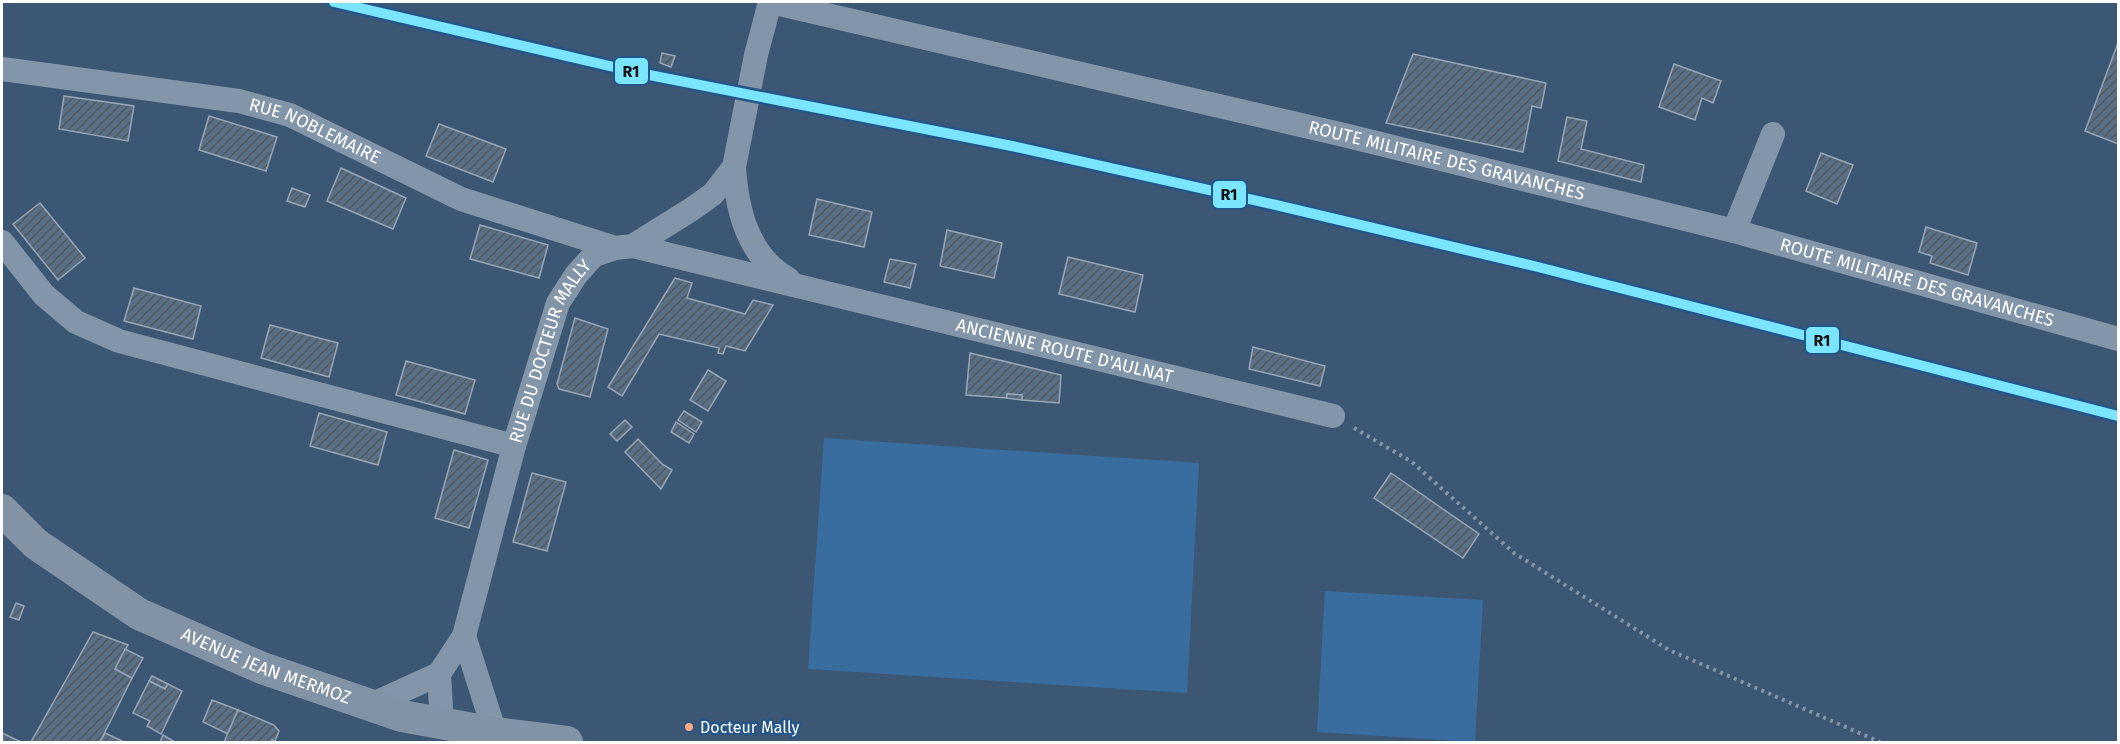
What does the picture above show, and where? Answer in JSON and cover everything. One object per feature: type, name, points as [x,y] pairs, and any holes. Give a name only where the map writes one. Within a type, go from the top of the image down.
[{"type":"main road","name":"AVENUE JEAN MERMOZ","points":[[2,510],[36,544],[138,614],[262,668],[402,716],[498,738],[567,742]]},
{"type":"main road","points":[[2,525],[36,544]]},
{"type":"street","points":[[737,157],[756,55],[771,2]]},
{"type":"street","name":"ROUTE MILITAIRE DES GRAVANCHES","points":[[771,2],[1344,135],[1734,231],[2118,339]]},
{"type":"street","name":"RUE NOBLEMAIRE","points":[[2,69],[239,100],[290,115],[461,199],[624,247]]},
{"type":"street","points":[[1734,231],[1773,134]]},
{"type":"street","name":"RUE DU DOCTEUR MALLY","points":[[439,674],[464,636],[514,446],[558,303],[576,275],[594,255],[624,247],[713,194],[737,157]]},
{"type":"street","name":"ANCIENNE ROUTE D'AULNAT","points":[[737,157],[736,191],[744,222],[756,251],[773,270],[798,285]]},
{"type":"street","points":[[2,242],[44,295],[76,322],[119,341],[514,446]]},
{"type":"street","name":"ANCIENNE ROUTE D'AULNAT","points":[[624,247],[798,285],[1333,416]]},
{"type":"street","points":[[464,636],[498,738]]},
{"type":"street","points":[[371,705],[439,674],[442,724]]},
{"type":"path","points":[[1333,416],[1412,462],[1514,554],[1669,650],[1880,742]]},
{"type":"shaded area","points":[[824,438],[1199,463],[1187,693],[808,669]]},
{"type":"shaded area","points":[[1325,591],[1483,600],[1475,742],[1317,732]]},
{"type":"building","points":[[2118,43],[2118,144],[2085,131]]},
{"type":"building","points":[[662,53],[675,56],[671,67],[660,63]]},
{"type":"building","points":[[1413,54],[1546,83],[1541,108],[1532,106],[1523,152],[1386,123]]},
{"type":"building","points":[[1674,64],[1721,81],[1713,103],[1702,98],[1695,120],[1659,107]]},
{"type":"building","points":[[64,96],[134,106],[128,141],[59,129]]},
{"type":"building","points":[[209,116],[277,137],[266,171],[199,150]]},
{"type":"building","points":[[1567,117],[1587,121],[1581,149],[1644,165],[1641,182],[1558,161]]},
{"type":"building","points":[[439,124],[506,149],[493,182],[426,156]]},
{"type":"building","points":[[1821,153],[1853,165],[1837,204],[1806,191]]},
{"type":"building","points":[[341,168],[406,198],[393,229],[327,201]]},
{"type":"building","points":[[292,188],[310,195],[305,207],[287,201]]},
{"type":"building","points":[[817,199],[872,212],[864,247],[809,235]]},
{"type":"building","points":[[40,203],[85,258],[58,280],[13,224]]},
{"type":"building","points":[[480,225],[548,245],[539,278],[470,259]]},
{"type":"building","points":[[1926,227],[1977,243],[1968,275],[1930,263],[1932,256],[1919,252]]},
{"type":"building","points":[[947,230],[1002,243],[994,278],[940,266]]},
{"type":"building","points":[[1068,257],[1143,275],[1135,312],[1059,294]]},
{"type":"building","points":[[890,259],[916,264],[910,288],[884,282]]},
{"type":"building","points":[[675,278],[692,283],[687,298],[745,314],[753,300],[773,305],[745,351],[726,346],[723,354],[718,353],[719,348],[659,334],[622,396],[608,387]]},
{"type":"building","points":[[134,288],[201,306],[193,339],[124,321]]},
{"type":"building","points":[[575,318],[608,329],[590,397],[559,389],[557,384]]},
{"type":"building","points":[[270,325],[338,343],[329,377],[261,358]]},
{"type":"building","points":[[1253,347],[1325,366],[1320,386],[1249,369]]},
{"type":"building","points":[[970,353],[1061,375],[1059,403],[1022,400],[1022,395],[1007,394],[1007,398],[966,395]]},
{"type":"building","points":[[406,361],[475,380],[465,414],[396,395]]},
{"type":"building","points":[[708,370],[726,381],[708,411],[690,400]]},
{"type":"building","points":[[1007,394],[1022,395],[1022,400],[1007,398]]},
{"type":"building","points":[[684,411],[702,422],[696,432],[678,420]]},
{"type":"building","points":[[319,413],[387,432],[378,465],[310,446]]},
{"type":"building","points":[[625,420],[632,427],[617,441],[610,434]]},
{"type":"building","points":[[676,422],[694,434],[689,443],[671,432]]},
{"type":"building","points":[[638,439],[662,464],[672,470],[661,489],[625,452]]},
{"type":"building","points":[[454,450],[488,460],[469,528],[435,518]]},
{"type":"building","points":[[532,473],[566,482],[547,551],[513,542]]},
{"type":"building","points":[[1391,473],[1479,534],[1463,558],[1374,498]]},
{"type":"building","points":[[16,603],[24,606],[19,620],[10,617]]},
{"type":"building","points":[[93,632],[128,645],[115,669],[132,678],[100,742],[31,742]]},
{"type":"building","points":[[125,649],[143,658],[132,678],[115,669]]},
{"type":"building","points":[[152,676],[168,684],[165,689],[149,681]]},
{"type":"building","points":[[149,681],[165,689],[168,684],[182,691],[161,734],[147,726],[150,721],[133,713]]},
{"type":"building","points":[[212,700],[238,710],[228,734],[203,722]]},
{"type":"building","points":[[238,710],[274,725],[279,731],[275,741],[224,742]]},
{"type":"building","points":[[2,733],[21,742],[2,742]]},
{"type":"building","points":[[105,733],[122,741],[100,742]]},
{"type":"building","points":[[163,735],[173,741],[160,742]]},
{"type":"transit line","name":"R1","points":[[334,2],[644,74],[1012,146],[1276,205],[1538,267],[2118,416]]},
{"type":"place","name":"Docteur Mally","points":[[689,727]]}]
